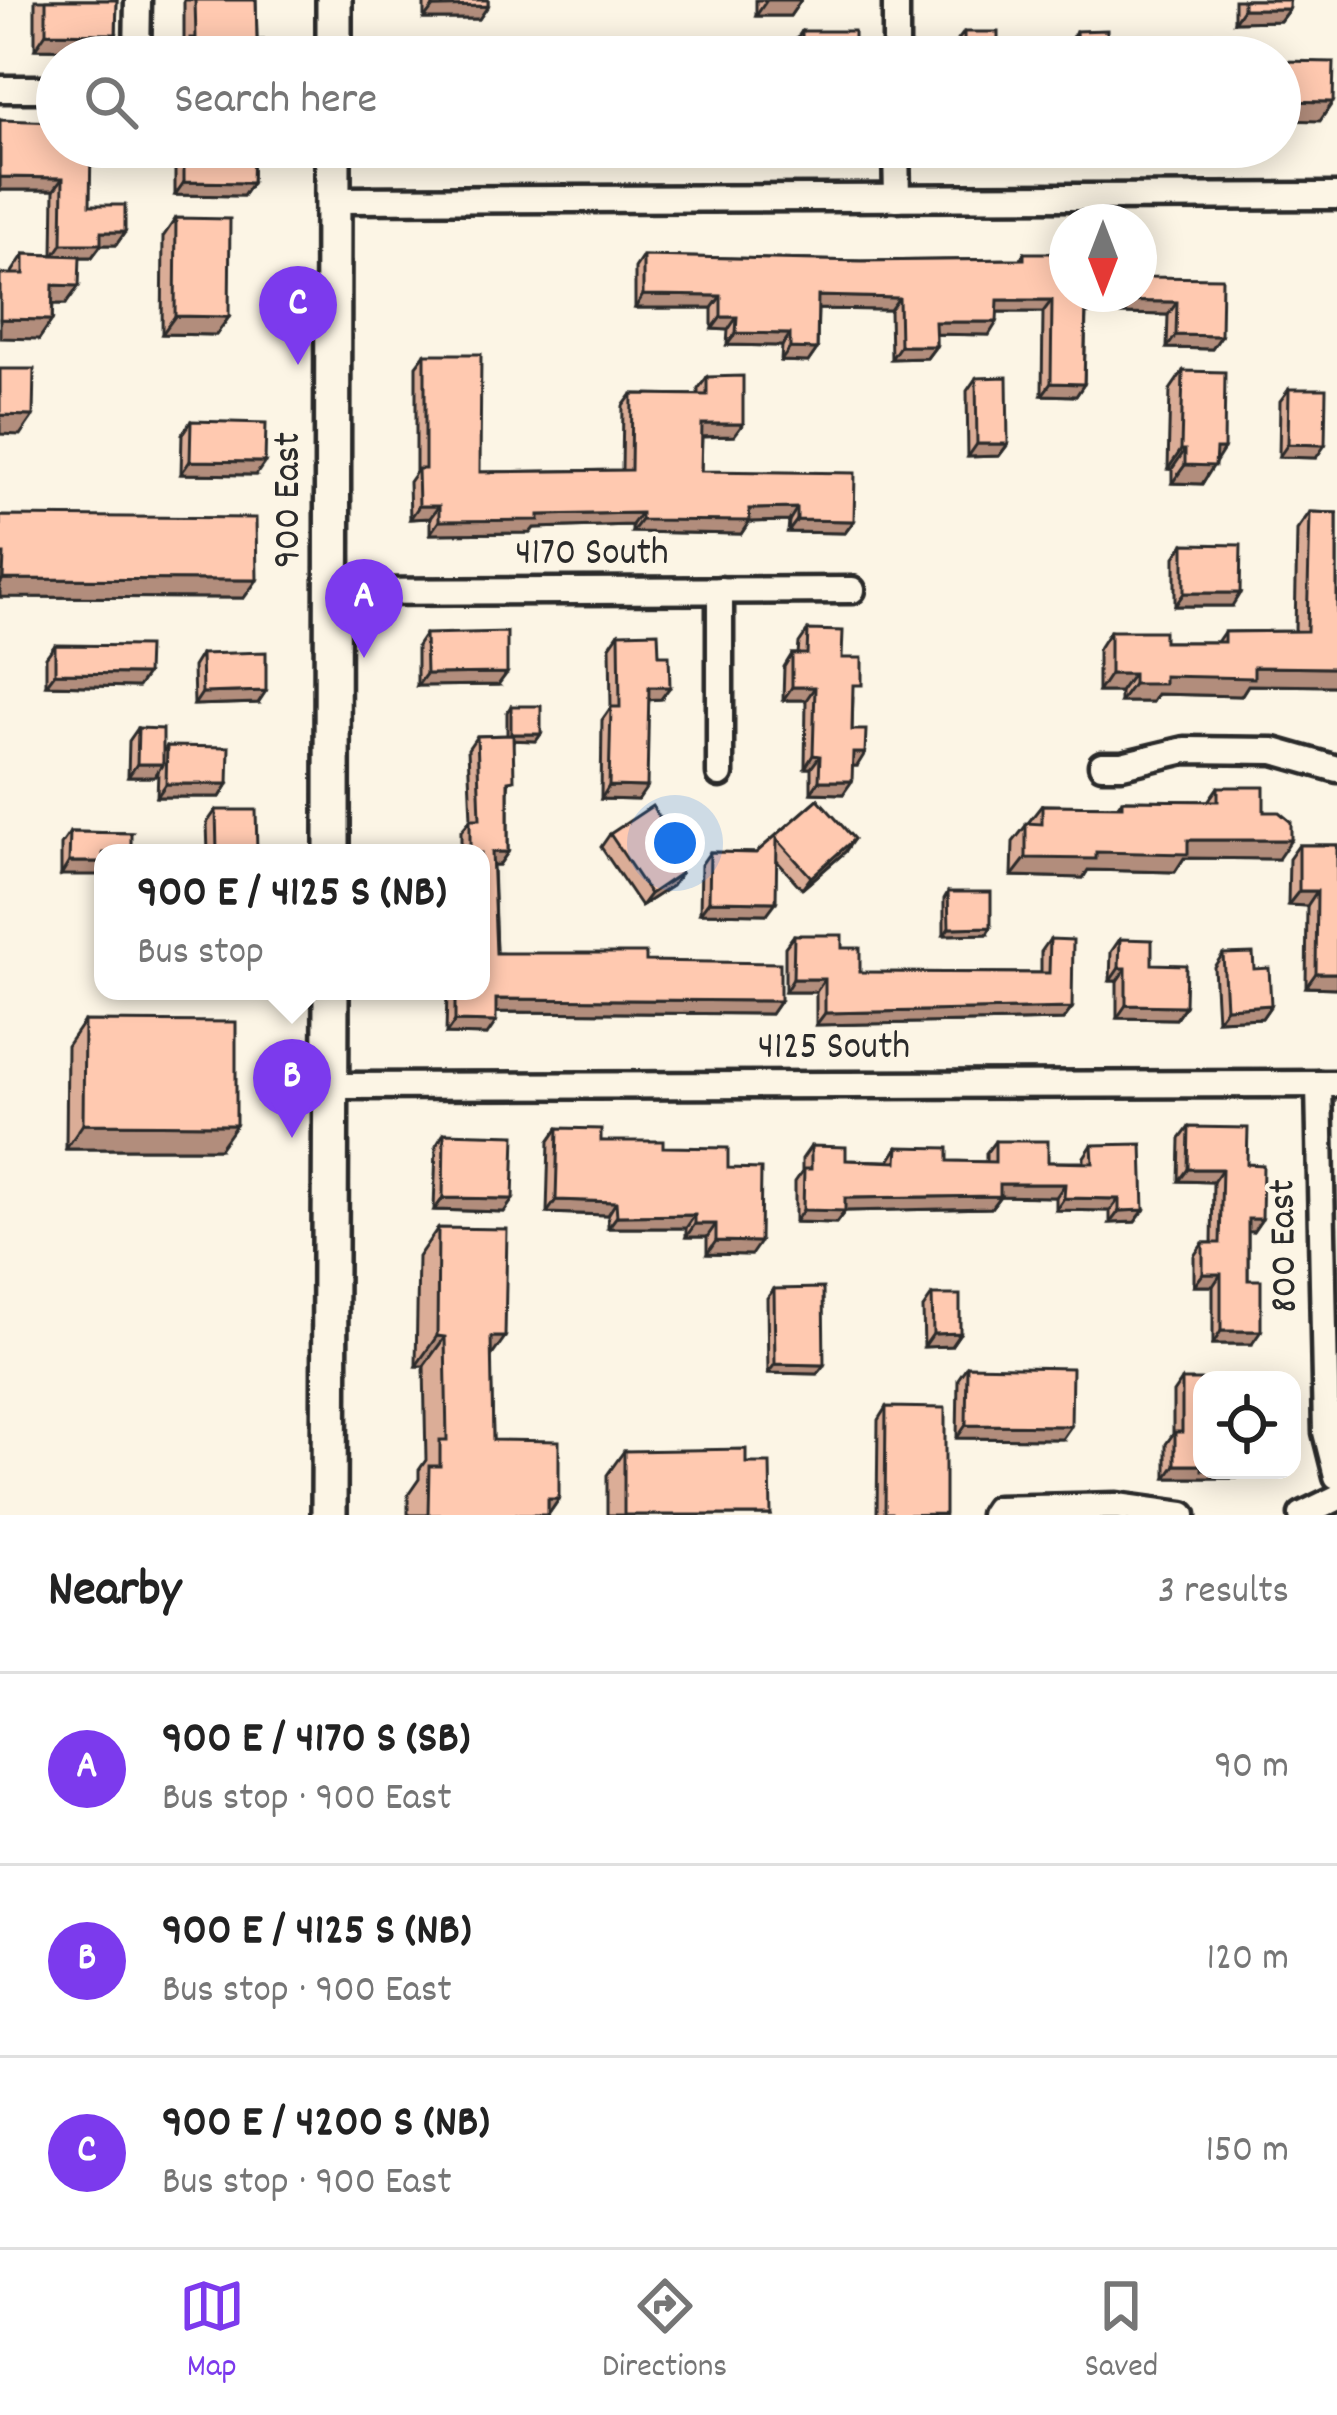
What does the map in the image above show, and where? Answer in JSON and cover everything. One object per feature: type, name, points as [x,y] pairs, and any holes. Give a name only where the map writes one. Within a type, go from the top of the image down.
[{"type":"main road","points":[[334,0],[334,36]]},
{"type":"main road","name":"900 East","points":[[332,844],[333,168]]},
{"type":"main road","points":[[329,1515],[331,1000]]},
{"type":"street","points":[[137,36],[138,0]]},
{"type":"street","points":[[896,0],[896,36]]},
{"type":"street","points":[[0,89],[36,89]]},
{"type":"street","points":[[896,168],[897,198]]},
{"type":"street","points":[[333,200],[1337,196]]},
{"type":"street","points":[[720,590],[720,774]]},
{"type":"street","name":"4170 South","points":[[332,592],[852,590]]},
{"type":"street","points":[[1102,765],[1185,751],[1274,751],[1337,769]]},
{"type":"street","name":"4125 South","points":[[330,1086],[1328,1084]]},
{"type":"street","name":"800 East","points":[[1328,1084],[1326,1432],[1337,1477]]},
{"type":"street","points":[[1302,1515],[1337,1498]]},
{"type":"street","points":[[993,1515],[997,1509],[1117,1506],[1184,1515]]},
{"type":"building","points":[[46,0],[117,0],[116,34],[46,33]]},
{"type":"building","points":[[195,0],[256,0],[257,36],[196,36]]},
{"type":"building","points":[[433,0],[488,0],[488,6],[433,7]]},
{"type":"building","points":[[1243,0],[1289,0],[1289,9],[1243,9]]},
{"type":"building","points":[[1107,30],[1107,36],[1076,36],[1076,31]]},
{"type":"building","points":[[802,31],[854,31],[854,36],[802,36]]},
{"type":"building","points":[[964,32],[998,32],[998,36],[964,36]]},
{"type":"building","points":[[1301,61],[1334,62],[1333,102],[1301,101]]},
{"type":"building","points":[[0,120],[36,121],[36,168],[91,168],[90,205],[125,205],[125,232],[101,232],[101,244],[62,244],[63,178],[0,177]]},
{"type":"building","points":[[184,168],[252,168],[252,183],[184,182]]},
{"type":"building","points":[[176,218],[230,219],[229,317],[175,316]]},
{"type":"building","points":[[1024,253],[1049,253],[1049,300],[998,300],[997,322],[935,322],[936,346],[900,346],[899,298],[818,296],[817,349],[790,348],[790,334],[736,333],[737,317],[721,317],[721,296],[643,295],[643,256],[1024,259]]},
{"type":"building","points":[[24,254],[80,256],[79,286],[53,285],[52,320],[0,319],[0,274],[24,274]]},
{"type":"building","points":[[1157,277],[1222,278],[1221,336],[1176,335],[1177,302],[1157,302]]},
{"type":"building","points":[[1052,312],[1086,312],[1084,384],[1051,383]]},
{"type":"building","points":[[425,354],[481,354],[480,472],[631,470],[632,394],[707,395],[707,377],[743,376],[743,424],[702,424],[701,471],[855,473],[854,521],[797,520],[797,508],[749,509],[750,521],[641,520],[641,513],[439,521],[439,506],[419,506],[418,469],[425,469]]},
{"type":"building","points":[[0,369],[34,369],[33,416],[0,415]]},
{"type":"building","points":[[1183,371],[1225,372],[1224,449],[1216,449],[1215,466],[1185,465],[1185,450],[1181,450]]},
{"type":"building","points":[[1007,377],[1008,444],[977,444],[976,378]]},
{"type":"building","points":[[1289,389],[1326,389],[1325,445],[1288,444]]},
{"type":"building","points":[[191,421],[266,423],[265,462],[190,461]]},
{"type":"building","points":[[1310,512],[1337,513],[1337,668],[1254,667],[1254,678],[1164,676],[1164,684],[1133,684],[1133,674],[1110,674],[1110,631],[1164,631],[1164,642],[1224,642],[1224,632],[1307,631]]},
{"type":"building","points":[[0,516],[256,518],[257,580],[3,579]]},
{"type":"building","points":[[1184,544],[1241,545],[1240,593],[1184,593]]},
{"type":"building","points":[[808,630],[843,631],[842,658],[862,658],[862,685],[853,685],[852,730],[866,730],[865,753],[853,753],[852,781],[819,781],[820,756],[813,755],[815,687],[792,687],[792,654],[807,654]]},
{"type":"building","points":[[507,632],[507,673],[426,674],[425,634]]},
{"type":"building","points":[[658,632],[659,655],[669,655],[670,687],[649,687],[647,787],[609,786],[611,707],[620,707],[619,633]]},
{"type":"building","points":[[55,645],[148,646],[147,674],[55,673]]},
{"type":"building","points":[[266,652],[266,691],[202,693],[201,654]]},
{"type":"building","points":[[511,706],[541,706],[541,734],[511,734]]},
{"type":"building","points":[[138,728],[163,729],[163,764],[137,764]]},
{"type":"building","points":[[513,735],[508,852],[492,852],[496,953],[646,953],[646,961],[780,963],[780,1001],[496,999],[496,1022],[455,1021],[455,1000],[490,1000],[490,844],[470,844],[470,819],[480,819],[477,736]]},
{"type":"building","points":[[167,746],[229,747],[228,784],[166,784]]},
{"type":"building","points":[[1218,787],[1264,787],[1264,812],[1279,812],[1291,822],[1291,840],[1188,840],[1188,854],[1096,852],[1096,859],[1026,858],[1026,823],[1042,824],[1042,805],[1218,801]]},
{"type":"building","points":[[818,799],[854,839],[811,877],[777,839],[776,902],[709,901],[710,852],[756,853]]},
{"type":"building","points":[[652,806],[668,830],[657,837],[681,873],[650,894],[610,834]]},
{"type":"building","points":[[216,810],[256,810],[257,844],[217,844]]},
{"type":"building","points":[[70,832],[131,833],[131,844],[94,844],[94,862],[69,862]]},
{"type":"building","points":[[1299,845],[1337,845],[1337,973],[1316,973],[1317,891],[1299,891]]},
{"type":"building","points":[[948,892],[991,892],[991,927],[949,928]]},
{"type":"building","points":[[794,935],[842,935],[842,948],[860,948],[860,972],[1049,973],[1050,939],[1073,940],[1072,1008],[825,1013],[825,979],[793,979]]},
{"type":"building","points":[[1120,939],[1152,940],[1152,964],[1186,965],[1185,1006],[1126,1005],[1126,968],[1119,968]]},
{"type":"building","points":[[1253,953],[1254,969],[1269,968],[1271,1005],[1226,1008],[1223,954]]},
{"type":"building","points":[[84,1021],[236,1022],[236,1125],[83,1124]]},
{"type":"building","points":[[1189,1127],[1248,1128],[1247,1164],[1263,1165],[1262,1219],[1248,1219],[1248,1280],[1261,1280],[1261,1331],[1221,1331],[1221,1274],[1203,1274],[1203,1243],[1220,1243],[1222,1169],[1188,1169]]},
{"type":"building","points":[[558,1128],[601,1129],[601,1141],[728,1148],[728,1168],[761,1169],[760,1242],[716,1241],[716,1224],[695,1224],[695,1215],[617,1216],[616,1202],[556,1200]]},
{"type":"building","points":[[444,1133],[515,1135],[513,1199],[443,1198]]},
{"type":"building","points":[[995,1141],[1048,1141],[1048,1162],[1093,1163],[1092,1145],[1142,1144],[1144,1210],[1119,1211],[1119,1199],[1064,1198],[1065,1184],[1000,1184],[1000,1196],[845,1198],[845,1211],[803,1210],[804,1169],[811,1169],[811,1146],[846,1147],[846,1160],[897,1162],[898,1147],[948,1148],[948,1161],[995,1162]]},
{"type":"building","points":[[438,1228],[507,1229],[505,1337],[491,1337],[493,1440],[559,1441],[559,1499],[548,1499],[548,1515],[428,1515],[429,1466],[440,1466],[440,1440],[447,1440],[445,1337],[437,1336]]},
{"type":"building","points":[[823,1288],[824,1365],[775,1364],[774,1289]]},
{"type":"building","points":[[932,1295],[960,1295],[960,1333],[933,1334]]},
{"type":"building","points":[[967,1366],[1072,1368],[1071,1426],[966,1425]]},
{"type":"building","points":[[1182,1380],[1193,1380],[1193,1465],[1175,1465],[1175,1432],[1182,1432]]},
{"type":"building","points":[[886,1407],[945,1408],[945,1514],[885,1513]]},
{"type":"building","points":[[746,1449],[746,1463],[770,1463],[771,1515],[624,1515],[624,1451]]},
{"type":"place","name":"900 E / 4200 S (NB)","points":[[298,365]]},
{"type":"place","name":"900 E / 4170 S (SB)","points":[[364,658]]},
{"type":"place","name":"900 E / 4125 S (NB)","points":[[292,1138]]}]
